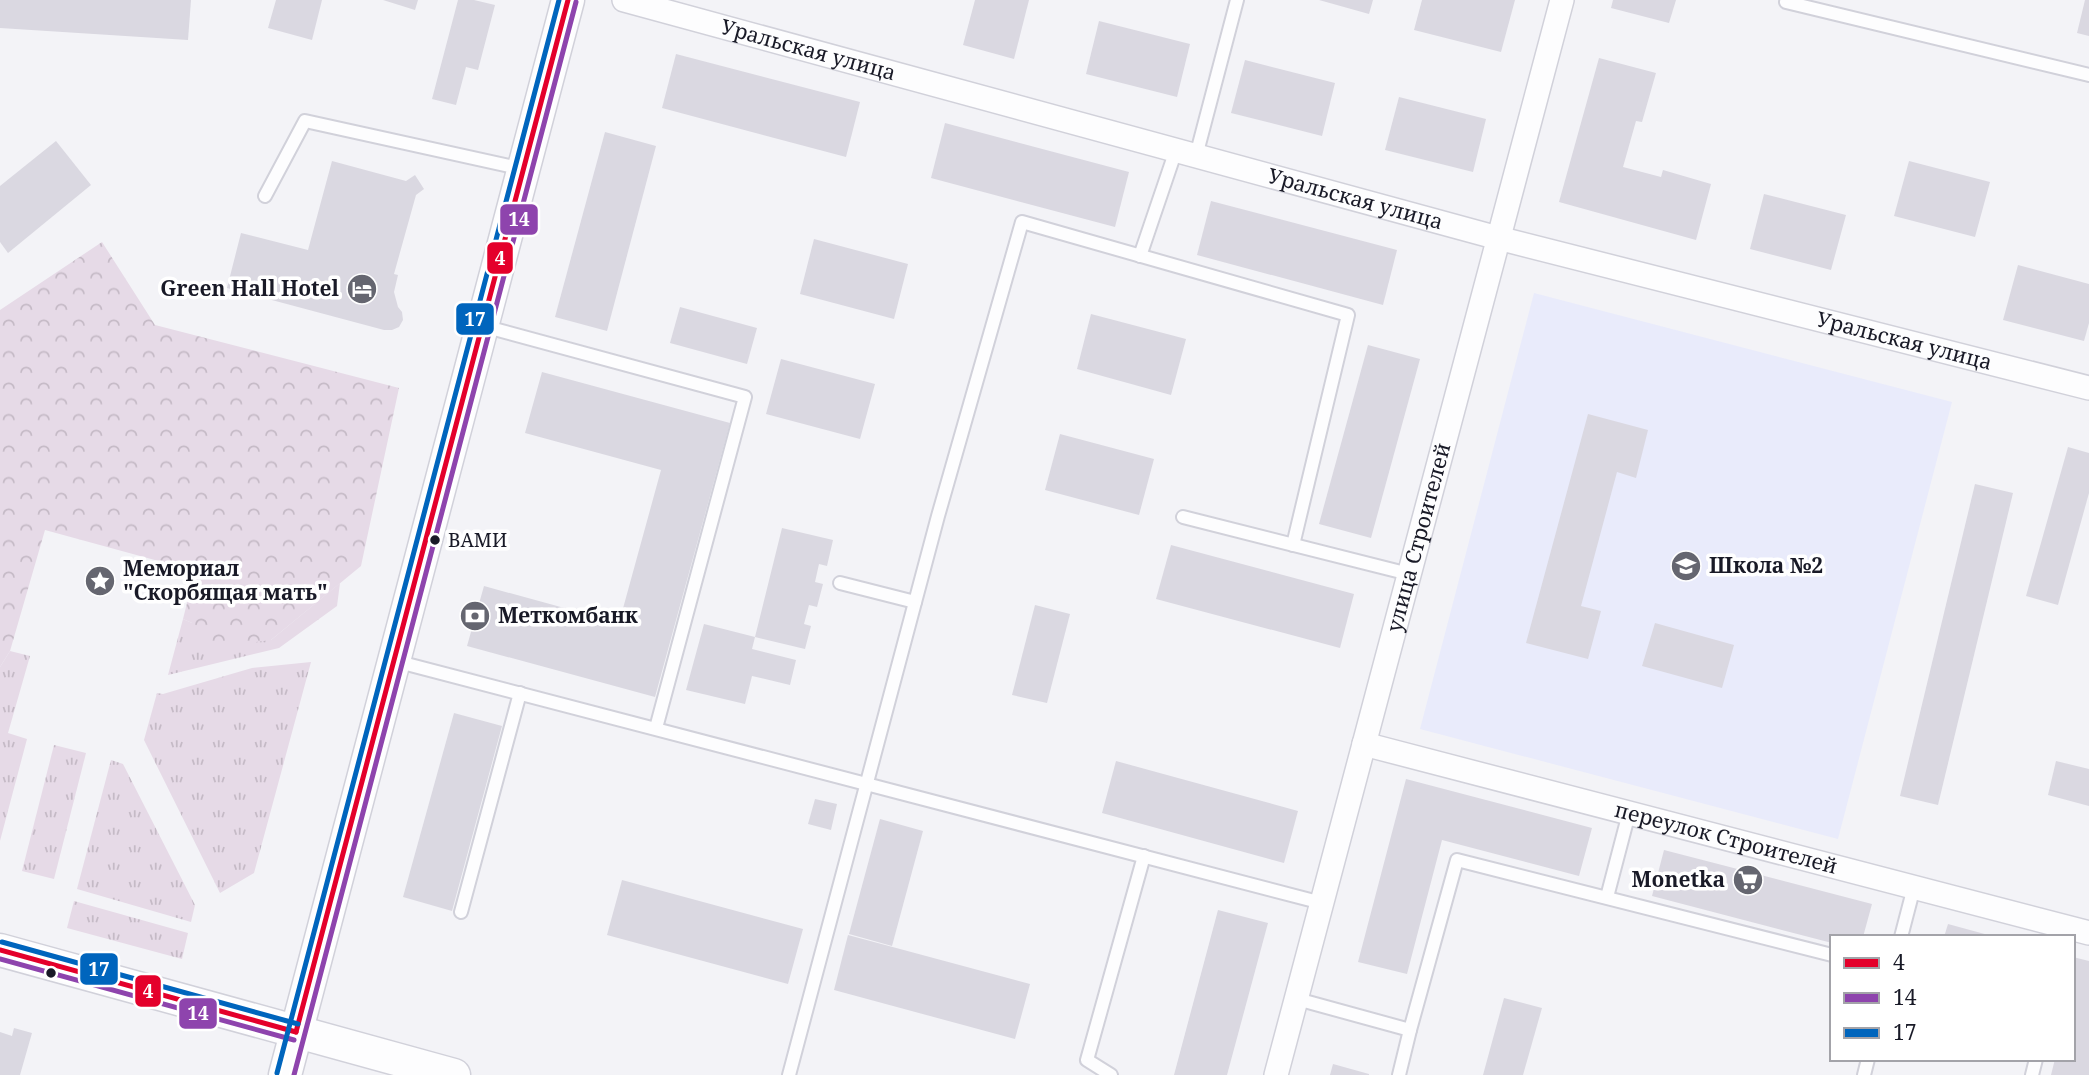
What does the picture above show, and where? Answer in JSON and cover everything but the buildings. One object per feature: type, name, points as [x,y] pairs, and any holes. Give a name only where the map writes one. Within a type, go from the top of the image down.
[{"type":"main road","points":[[285,1075],[568,0]]},
{"type":"main road","points":[[0,950],[453,1075]]},
{"type":"street","name":"Уральская улица","points":[[624,0],[1498,238],[2089,388]]},
{"type":"street","name":"улица Строителей","points":[[1276,1075],[1562,0]]},
{"type":"street","name":"переулок Строителей","points":[[1364,744],[2089,933]]},
{"type":"lane","points":[[1140,256],[1186,153],[1237,0]]},
{"type":"lane","points":[[1787,0],[1786,2],[2089,75]]},
{"type":"lane","points":[[265,196],[305,121],[524,169]]},
{"type":"lane","points":[[789,1075],[915,602],[1022,222],[1348,315],[1293,545]]},
{"type":"lane","points":[[483,326],[745,397],[656,728]]},
{"type":"lane","points":[[1183,517],[1409,574]]},
{"type":"lane","points":[[840,583],[915,602]]},
{"type":"lane","points":[[394,661],[1322,903]]},
{"type":"lane","points":[[461,912],[520,693]]},
{"type":"lane","points":[[1607,897],[1629,813]]},
{"type":"lane","points":[[1111,1075],[1087,1060],[1144,856]]},
{"type":"lane","points":[[1399,1075],[1457,860],[1830,955]]},
{"type":"lane","points":[[1902,935],[1914,887]]},
{"type":"lane","points":[[1297,999],[1410,1030]]},
{"type":"shaded area","name":"Школа №2","points":[[1534,293],[1952,402],[1838,839],[1420,729]]},
{"type":"green space","points":[[102,242],[155,325],[399,388],[361,566],[271,640],[201,649],[192,623],[183,619],[195,571],[45,530],[10,651],[0,667],[0,310]]},
{"type":"green space","points":[[340,583],[337,606],[279,648],[168,675],[183,619],[271,640]]},
{"type":"green space","points":[[10,651],[30,656],[8,733],[27,739],[0,841],[0,667]]},
{"type":"green space","points":[[311,662],[254,873],[220,893],[144,740],[157,693],[163,694],[252,668]]},
{"type":"green space","points":[[54,745],[86,753],[54,879],[22,871]]},
{"type":"green space","points":[[111,760],[123,764],[195,905],[191,922],[77,889]]},
{"type":"green space","points":[[74,901],[188,933],[182,959],[67,928]]},
{"type":"transit line","name":"17","points":[[277,1073],[559,0]]},
{"type":"transit line","name":"4","points":[[296,1032],[568,0]]},
{"type":"transit line","name":"14","points":[[294,1075],[576,2]]},
{"type":"transit line","name":"17","points":[[2,942],[298,1024]]},
{"type":"transit line","name":"4","points":[[0,950],[296,1032]]},
{"type":"transit line","name":"14","points":[[0,959],[294,1040]]},
{"type":"place","name":"Green Hall Hotel","points":[[362,289]]},
{"type":"place","name":"ВАМИ","points":[[435,540]]},
{"type":"place","name":"Школа №2","points":[[1686,566]]},
{"type":"place","name":"Мемориал \"Скорбящая мать\"","points":[[100,581]]},
{"type":"place","name":"Меткомбанк","points":[[475,616]]},
{"type":"place","name":"Monetka","points":[[1748,880]]}]
